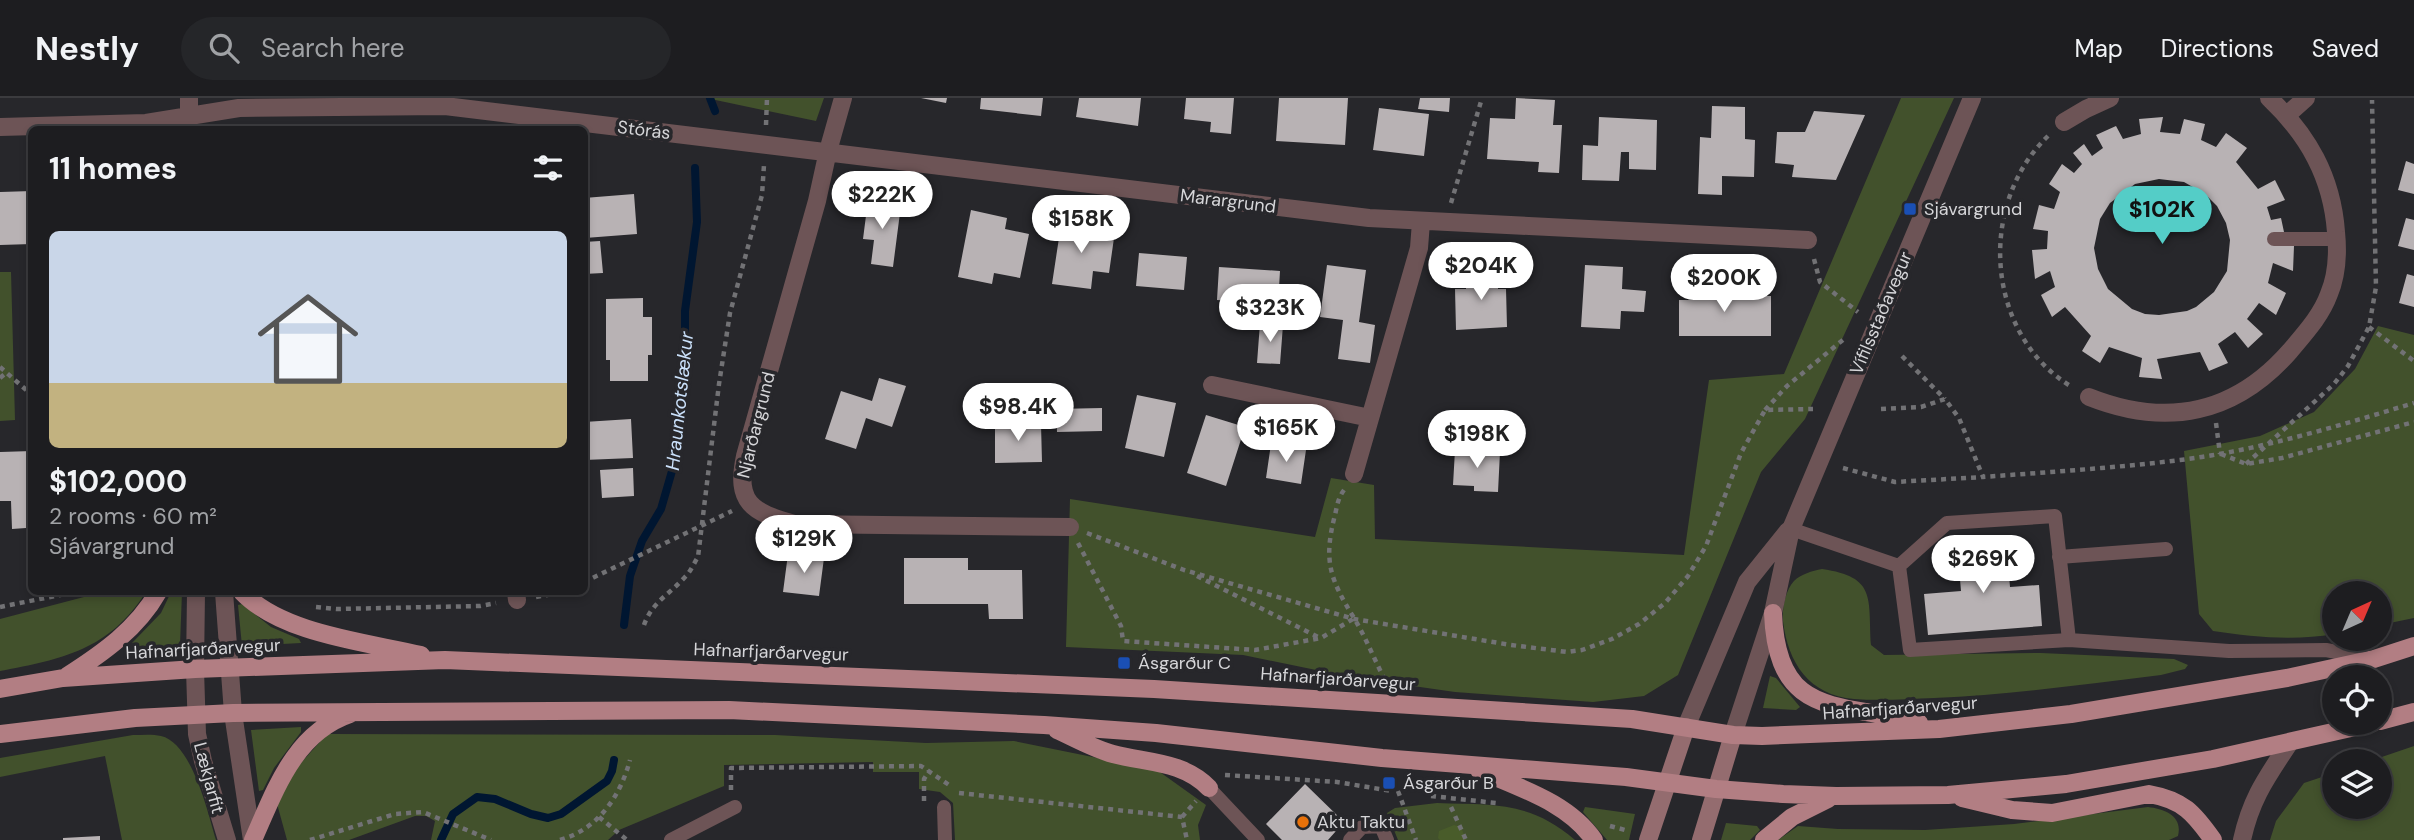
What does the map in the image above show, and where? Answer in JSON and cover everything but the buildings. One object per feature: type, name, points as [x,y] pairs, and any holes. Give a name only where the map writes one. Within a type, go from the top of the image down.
[{"type":"main road","points":[[63,678],[101,654],[125,634],[148,609],[156,595]]},
{"type":"main road","points":[[246,595],[271,613],[300,626],[445,660]]},
{"type":"main road","points":[[1773,613],[1776,647],[1781,663],[1790,677],[1812,698],[1838,708],[1912,721],[1940,729]]},
{"type":"main road","name":"Hafnarfjarðarvegur","points":[[0,689],[63,678],[195,669],[445,660],[1154,689],[1632,719],[1732,735],[1762,736],[1940,729],[2138,704],[2287,678],[2374,659],[2414,646]]},
{"type":"main road","points":[[0,734],[135,719],[233,713],[729,710],[1156,733],[1382,758],[1667,780],[1716,789],[1836,796],[1948,794],[2066,784],[2213,759],[2323,735]]},
{"type":"main road","points":[[252,840],[291,760],[323,727],[338,718],[360,711]]},
{"type":"main road","points":[[2392,718],[2414,712]]},
{"type":"main road","points":[[1044,725],[1110,753],[1181,768],[1194,774],[1208,789]]},
{"type":"main road","name":"Vífilsstaðavegur","points":[[1648,840],[1686,727]]},
{"type":"main road","name":"Vífilsstaðavegur","points":[[1701,840],[1732,735]]},
{"type":"main road","points":[[1469,765],[1576,817],[1594,840]]},
{"type":"main road","points":[[1948,794],[2012,810],[2052,813],[2149,794],[2164,796],[2188,809],[2213,840]]},
{"type":"main road","points":[[1764,840],[1792,817],[1814,804],[1836,796]]},
{"type":"street","name":"Njarðargrund","points":[[843,98],[817,201],[745,456],[741,489],[748,503],[769,517],[794,524],[1070,527]]},
{"type":"street","name":"Vífilsstaðavegur","points":[[1732,735],[1773,613],[1791,529],[1972,98]]},
{"type":"street","points":[[2064,122],[2086,108],[2110,98]]},
{"type":"street","points":[[2089,397],[2113,407],[2163,414],[2189,412],[2213,406],[2237,396],[2258,382],[2277,365],[2321,311],[2333,280],[2337,239],[2332,200],[2319,163],[2306,140],[2287,115],[2269,98]]},
{"type":"street","points":[[2287,115],[2306,98]]},
{"type":"street","name":"Stórás","points":[[29,126],[146,122],[239,108],[445,106],[519,122],[564,126]]},
{"type":"street","name":"Stórás","points":[[0,127],[28,126]]},
{"type":"street","name":"Stórás","points":[[588,128],[828,152]]},
{"type":"street","name":"Marargrund","points":[[828,152],[1370,218],[1445,224],[1808,240]]},
{"type":"street","points":[[1354,474],[1419,248],[1421,222]]},
{"type":"street","points":[[1212,385],[1370,418]]},
{"type":"street","name":"Vífilsstaðavegur","points":[[1686,727],[1746,583],[1791,529]]},
{"type":"street","name":"Lækjarfit","points":[[196,595],[195,715],[202,761],[227,840]]},
{"type":"street","name":"Lækjarfit","points":[[224,595],[233,713],[252,840]]},
{"type":"street","points":[[2242,840],[2256,794],[2290,743]]},
{"type":"lane","points":[[2274,239],[2337,239]]},
{"type":"lane","points":[[1899,565],[1947,523],[2055,516],[2069,640]]},
{"type":"lane","points":[[1791,529],[1899,565]]},
{"type":"lane","points":[[2059,557],[2166,549]]},
{"type":"lane","points":[[1899,565],[1910,650],[2069,640],[2229,651],[2326,650],[2374,659]]},
{"type":"lane","points":[[1208,789],[1258,840]]},
{"type":"lane","points":[[671,840],[735,807]]},
{"type":"lane","points":[[944,807],[945,840]]},
{"type":"lane","points":[[1350,840],[1362,827],[1384,833]]},
{"type":"path","points":[[644,625],[648,613],[657,601],[685,576],[698,557],[730,313],[762,195],[766,98]]},
{"type":"path","points":[[1445,224],[1482,98]]},
{"type":"path","points":[[2064,122],[2037,148],[2016,180],[2006,204],[1999,254],[2001,279],[2008,304],[2031,349],[2067,384],[2089,397]]},
{"type":"path","points":[[1808,240],[1820,282],[1858,312]]},
{"type":"path","points":[[2369,327],[2414,361]]},
{"type":"path","points":[[1070,527],[1184,570],[1354,619],[1511,645],[1567,652],[1582,650],[1619,636],[1665,603],[1693,569],[1713,530],[1741,453],[1765,410],[1787,386],[1844,339]]},
{"type":"path","points":[[1902,356],[1945,399],[1959,418],[1983,477]]},
{"type":"path","points":[[0,367],[28,392]]},
{"type":"path","points":[[0,378],[6,373]]},
{"type":"path","points":[[1881,409],[1922,407],[1945,399]]},
{"type":"path","points":[[1843,468],[1895,482],[2181,460],[2220,454],[2328,429],[2414,403]]},
{"type":"path","points":[[2213,406],[2220,454]]},
{"type":"path","points":[[1765,410],[1812,409]]},
{"type":"path","points":[[2220,454],[2246,464],[2414,422]]},
{"type":"path","points":[[1354,474],[1340,496],[1328,544],[1334,582],[1341,599],[1386,682]]},
{"type":"path","points":[[588,580],[748,503]]},
{"type":"path","points":[[1070,527],[1121,626],[1123,641],[1255,650],[1321,638],[1354,619]]},
{"type":"path","points":[[1184,570],[1321,638]]},
{"type":"path","points":[[0,607],[60,595]]},
{"type":"path","points":[[305,605],[336,609],[480,606],[517,596]]},
{"type":"path","points":[[560,840],[590,825],[599,817],[625,781],[631,760]]},
{"type":"path","points":[[731,768],[921,766],[964,794],[1182,817]]},
{"type":"path","points":[[1182,817],[1221,775],[1337,782],[1395,791],[1416,840]]},
{"type":"path","points":[[1431,796],[1500,803]]},
{"type":"path","points":[[1451,807],[1466,840]]},
{"type":"path","points":[[310,840],[395,814],[423,812],[491,840]]},
{"type":"path","points":[[599,817],[627,840]]},
{"type":"path","points":[[1182,817],[1187,840]]},
{"type":"green space","points":[[706,98],[824,98],[816,121]]},
{"type":"green space","points":[[1901,98],[1954,98],[1805,419],[1761,472],[1678,675],[1644,696],[1593,702],[1455,692],[1350,677],[1243,655],[1066,647],[1070,499],[1315,537],[1331,478],[1374,485],[1375,539],[1684,555],[1709,380],[1784,374]]},
{"type":"green space","points":[[0,272],[11,272],[15,420],[0,421]]},
{"type":"green space","points":[[2378,326],[2414,335],[2414,618],[2392,623],[2392,581],[2322,581],[2322,635],[2274,637],[2213,631],[2199,614],[2184,451],[2260,436],[2314,412],[2355,369]]},
{"type":"green space","points":[[1822,569],[1840,573],[1861,584],[1869,602],[1871,645],[1884,655],[2041,653],[2174,659],[2188,665],[2185,669],[2161,675],[2048,689],[1884,700],[1838,696],[1813,684],[1803,674],[1790,650],[1783,621],[1785,600],[1791,585],[1803,575]]},
{"type":"green space","points":[[92,595],[144,595],[132,612],[116,627],[83,649],[44,662],[0,671],[0,619]]},
{"type":"green space","points":[[170,595],[182,595],[180,645],[131,648],[132,643],[161,613]]},
{"type":"green space","points":[[242,604],[271,627],[299,639],[301,643],[242,646],[238,605]]},
{"type":"green space","points":[[1770,676],[1776,678],[1800,707],[1796,710],[1763,708]]},
{"type":"green space","points":[[301,727],[301,732],[274,768],[263,790],[259,791],[251,730]]},
{"type":"green space","points":[[327,734],[775,735],[926,743],[1014,741],[1157,770],[1206,805],[1198,825],[1200,840],[955,840],[953,803],[940,792],[919,789],[919,772],[873,772],[873,762],[724,765],[724,786],[619,830],[608,840],[431,840],[435,821],[426,816],[415,816],[349,840],[287,840],[274,793]]},
{"type":"green space","points":[[133,735],[161,736],[172,741],[182,751],[197,780],[216,840],[122,840],[105,756],[0,777],[0,758]]},
{"type":"green space","points":[[2414,746],[2414,840],[2270,840],[2276,821],[2304,783],[2322,777],[2322,819],[2392,819],[2392,754]]},
{"type":"green space","points":[[1437,803],[1493,805],[1526,812],[1558,827],[1575,840],[1398,840],[1387,813],[1395,808]]},
{"type":"green space","points":[[1585,807],[1635,814],[1629,840],[1607,840],[1583,812]]},
{"type":"green space","points":[[2148,807],[2171,815],[2178,823],[2178,836],[2169,840],[1778,840],[1798,826],[1925,830],[2014,824]]},
{"type":"green space","points":[[1726,823],[1757,826],[1760,830],[1750,840],[1721,840]]},
{"type":"green space","points":[[1454,825],[1461,827],[1466,840],[1438,838],[1439,831]]},
{"type":"waterway","name":"Hraunkotslækur","points":[[710,98],[715,111]]},
{"type":"waterway","name":"Hraunkotslækur","points":[[624,625],[630,576],[642,541],[661,509],[672,471],[685,374],[685,311],[697,222],[695,168]]},
{"type":"waterway","name":"Hraunkotslækur","points":[[441,840],[453,814],[477,797],[495,799],[548,818],[561,814],[607,781],[614,760]]},
{"type":"place","name":"Sjávargrund","points":[[1910,209]]},
{"type":"place","name":"Ásgarður C","points":[[1124,663]]},
{"type":"place","name":"Ásgarður B","points":[[1389,783]]},
{"type":"place","name":"Aktu Taktu","points":[[1303,822]]}]
